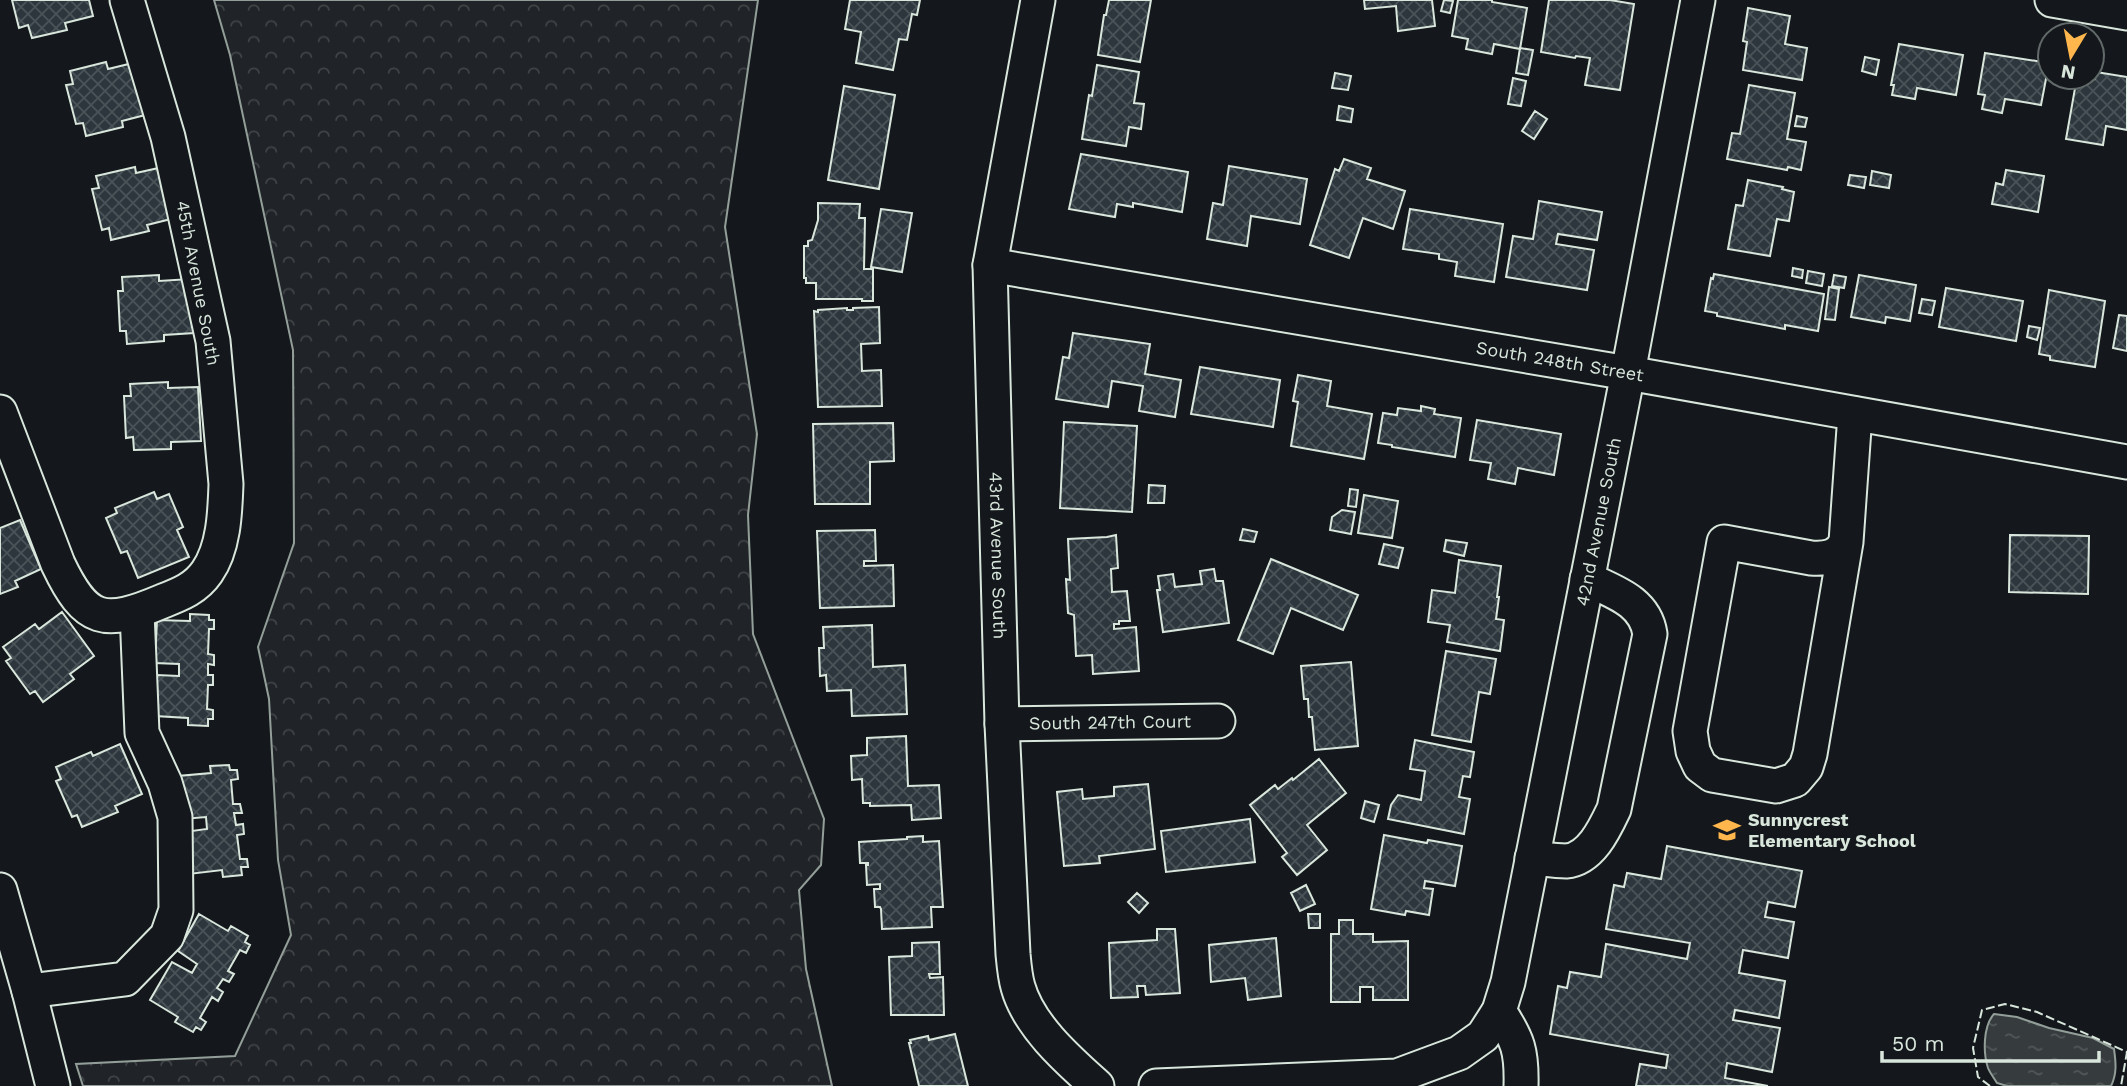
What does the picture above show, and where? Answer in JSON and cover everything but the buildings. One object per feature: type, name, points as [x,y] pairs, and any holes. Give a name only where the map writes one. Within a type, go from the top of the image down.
[{"type":"street","name":"45th Avenue South","points":[[0,412],[58,564],[75,596],[88,608],[102,615],[137,612],[187,591],[207,573],[216,554],[222,530],[226,484],[212,341],[168,137],[127,0]]},
{"type":"street","name":"43rd Avenue South","points":[[1038,0],[990,265],[1002,723],[1013,954],[1018,989],[1034,1021],[1097,1086]]},
{"type":"street","name":"42nd Avenue South","points":[[1491,1024],[1508,982],[1628,373],[1698,0]]},
{"type":"street","points":[[2052,0],[2127,13]]},
{"type":"street","name":"South 248th Street","points":[[990,265],[1628,373],[2127,462]]},
{"type":"street","points":[[1846,542],[1841,551],[1826,558],[1811,558],[1724,542],[1690,731],[1693,751],[1700,766],[1712,775],[1776,786],[1794,780],[1805,767],[1810,754],[1846,542],[1856,414]]},
{"type":"street","points":[[1532,858],[1569,861],[1594,844],[1605,828],[1614,809],[1650,634],[1648,622],[1638,608],[1626,598],[1587,579]]},
{"type":"street","points":[[29,991],[125,979],[167,936],[176,910],[176,817],[165,783],[142,733],[137,612]]},
{"type":"street","name":"South 247th Court","points":[[1002,723],[1218,721]]},
{"type":"street","points":[[0,890],[53,1086]]},
{"type":"street","points":[[1156,1086],[1397,1076],[1459,1053],[1491,1024],[1515,1034],[1522,1059],[1521,1086]]},
{"type":"green space","points":[[214,0],[758,0],[725,227],[757,434],[748,515],[753,634],[824,819],[821,865],[799,890],[806,969],[832,1086],[83,1086],[76,1064],[235,1056],[291,935],[278,860],[269,699],[258,647],[294,543],[293,350],[230,55]]},
{"type":"water","points":[[1994,1014],[2017,1017],[2093,1038],[2114,1049],[2116,1068],[2111,1086],[2007,1086],[1997,1083],[1988,1068],[1985,1055],[1986,1032]]},
{"type":"fence","points":[[1990,1086],[1978,1077],[1973,1048],[1982,1010],[2005,1004],[2037,1012],[2127,1052],[2121,1086]]},
{"type":"place","name":"Sunnycrest Elementary School","points":[[1727,830]]}]
